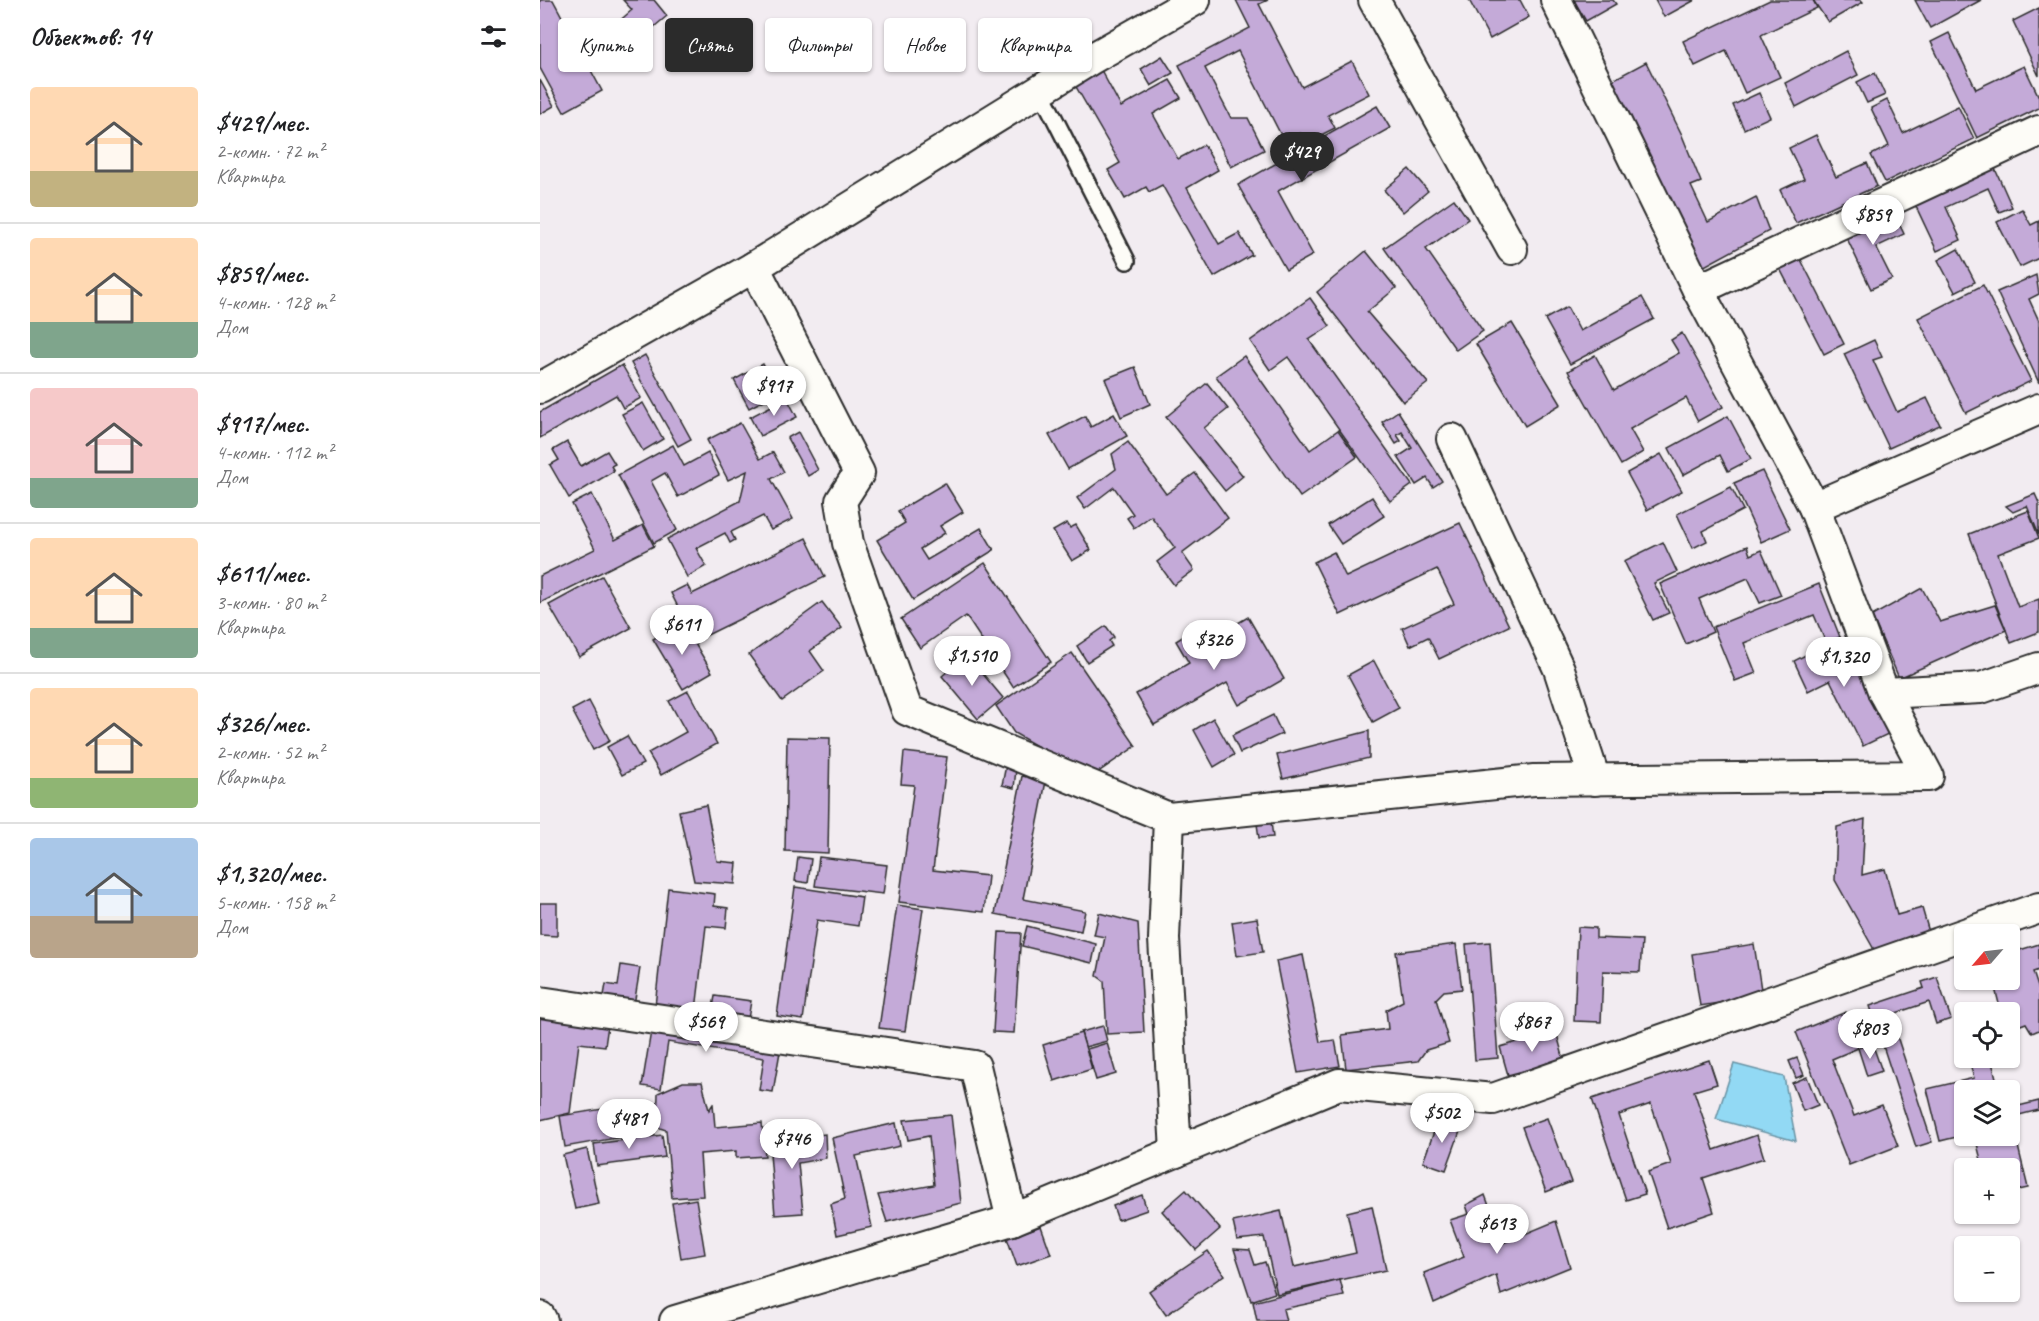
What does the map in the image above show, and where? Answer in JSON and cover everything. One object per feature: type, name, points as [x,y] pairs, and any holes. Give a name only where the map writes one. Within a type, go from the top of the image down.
[{"type":"street","points":[[540,388],[754,267],[1040,90],[1195,0]]},
{"type":"street","points":[[1374,0],[1512,249]]},
{"type":"street","points":[[754,267],[859,473],[841,501],[848,543],[907,710],[950,730],[1169,818],[1534,780],[1928,776],[1884,693],[1815,507],[1698,290],[1556,0]]},
{"type":"street","points":[[1698,290],[2039,131]]},
{"type":"street","points":[[1815,507],[2039,409]]},
{"type":"street","points":[[1452,439],[1559,669],[1595,780]]},
{"type":"street","points":[[1884,693],[1982,688],[2039,668]]},
{"type":"street","points":[[1169,818],[1164,939],[1176,1152]]},
{"type":"street","points":[[675,1321],[1012,1220],[1339,1084],[1493,1099],[2039,908]]},
{"type":"street","points":[[540,1002],[975,1066],[1012,1220]]},
{"type":"lane","points":[[1040,90],[1127,261]]},
{"type":"water","points":[[1734,1064],[1784,1077],[1796,1141],[1716,1119]]},
{"type":"building","points":[[540,0],[553,0],[563,18],[558,18],[558,72],[592,72],[602,91],[564,112],[540,68]]},
{"type":"building","points":[[623,0],[654,0],[667,16],[653,28],[653,18],[623,18],[632,10]]},
{"type":"building","points":[[1236,0],[1268,0],[1259,4],[1302,87],[1352,61],[1369,94],[1328,115],[1335,128],[1305,143],[1300,133],[1284,141],[1238,51],[1205,68],[1231,118],[1248,118],[1264,150],[1231,167],[1179,65],[1250,28]]},
{"type":"building","points":[[1469,0],[1520,0],[1529,17],[1490,39]]},
{"type":"building","points":[[1574,0],[1613,0],[1616,4],[1586,21]]},
{"type":"building","points":[[1655,0],[1695,0],[1664,17]]},
{"type":"building","points":[[1770,0],[1813,0],[1817,8],[1761,35],[1780,77],[1745,93],[1726,51],[1695,66],[1683,41]]},
{"type":"building","points":[[1813,0],[1861,0],[1863,2],[1828,22]]},
{"type":"building","points":[[1915,0],[1981,0],[1930,28]]},
{"type":"building","points":[[2039,8],[2039,76],[2013,21]]},
{"type":"building","points":[[1949,33],[1976,89],[2024,66],[2039,97],[2039,108],[1977,138],[1931,42]]},
{"type":"building","points":[[1846,51],[1858,75],[1796,107],[1785,83]]},
{"type":"building","points":[[1162,56],[1173,73],[1151,86],[1141,69]]},
{"type":"building","points":[[1646,62],[1681,133],[1701,182],[1691,186],[1708,222],[1756,197],[1769,231],[1699,269],[1605,84]]},
{"type":"building","points":[[1101,70],[1121,107],[1170,80],[1181,98],[1153,114],[1178,159],[1204,145],[1218,170],[1187,188],[1219,244],[1239,233],[1252,255],[1214,277],[1162,185],[1149,192],[1146,187],[1125,199],[1108,170],[1120,163],[1075,85]]},
{"type":"building","points":[[1875,73],[1885,95],[1867,103],[1857,82]]},
{"type":"building","points":[[540,80],[554,106],[540,114]]},
{"type":"building","points":[[1759,93],[1770,117],[1744,129],[1733,105]]},
{"type":"building","points":[[1887,100],[1903,133],[1958,106],[1974,139],[1885,182],[1871,155],[1889,146],[1871,108]]},
{"type":"building","points":[[1377,106],[1390,128],[1278,191],[1313,255],[1286,270],[1238,185]]},
{"type":"building","points":[[1816,135],[1836,177],[1867,163],[1877,186],[1796,223],[1780,190],[1804,179],[1789,148]]},
{"type":"building","points":[[1992,162],[2012,207],[1999,212],[1988,188],[1946,207],[1961,240],[1937,251],[1912,198]]},
{"type":"building","points":[[1409,169],[1428,191],[1403,212],[1384,190]]},
{"type":"building","points":[[1454,199],[1468,219],[1426,249],[1483,331],[1456,350],[1384,248]]},
{"type":"building","points":[[2022,209],[2031,225],[2039,221],[2039,258],[2020,267],[1997,222]]},
{"type":"building","points":[[1894,213],[1904,234],[1876,247],[1892,279],[1871,289],[1843,230]]},
{"type":"building","points":[[1958,249],[1975,282],[1955,292],[1938,260]]},
{"type":"building","points":[[1796,250],[1844,344],[1824,354],[1776,261]]},
{"type":"building","points":[[1366,251],[1396,288],[1367,312],[1428,383],[1403,402],[1317,292]]},
{"type":"building","points":[[2036,275],[2039,294],[2029,299],[2039,321],[2039,383],[1997,292]]},
{"type":"building","points":[[1983,285],[2031,381],[1966,413],[1918,318]]},
{"type":"building","points":[[1642,297],[1654,319],[1570,364],[1545,319],[1567,307],[1580,331]]},
{"type":"building","points":[[1310,298],[1330,326],[1309,340],[1412,485],[1390,501],[1288,357],[1270,370],[1250,341]]},
{"type":"building","points":[[1512,323],[1561,404],[1525,426],[1476,344]]},
{"type":"building","points":[[1682,333],[1723,407],[1698,421],[1686,398],[1630,429],[1643,452],[1621,465],[1568,371],[1595,355],[1614,390],[1679,353],[1671,340]]},
{"type":"building","points":[[1874,340],[1882,357],[1873,360],[1897,412],[1927,398],[1940,425],[1889,448],[1844,354]]},
{"type":"building","points":[[645,355],[691,439],[678,446],[631,363]]},
{"type":"building","points":[[1244,356],[1310,450],[1338,430],[1357,457],[1300,497],[1216,376]]},
{"type":"building","points":[[763,364],[778,393],[749,408],[734,380]]},
{"type":"building","points":[[622,365],[641,398],[623,408],[616,395],[540,438],[540,412]]},
{"type":"building","points":[[1135,367],[1150,404],[1121,417],[1105,379]]},
{"type":"building","points":[[1207,383],[1228,409],[1204,428],[1243,476],[1225,491],[1166,417]]},
{"type":"building","points":[[787,398],[797,417],[760,436],[750,417]]},
{"type":"building","points":[[643,403],[663,439],[643,451],[622,414]]},
{"type":"building","points":[[1398,411],[1442,481],[1433,487],[1427,478],[1416,485],[1398,457],[1412,448],[1402,432],[1397,435],[1401,441],[1396,444],[1382,422]]},
{"type":"building","points":[[1114,414],[1127,436],[1068,469],[1049,435],[1085,416],[1091,427]]},
{"type":"building","points":[[1728,416],[1751,459],[1728,471],[1720,455],[1683,475],[1669,448]]},
{"type":"building","points":[[740,423],[760,459],[773,452],[784,472],[771,479],[793,519],[771,530],[763,516],[731,532],[735,540],[730,543],[725,533],[696,548],[706,566],[687,577],[667,539],[740,501],[747,471],[728,480],[707,440]]},
{"type":"building","points":[[798,432],[818,470],[808,476],[787,438]]},
{"type":"building","points":[[567,442],[581,466],[607,451],[615,464],[611,466],[614,471],[569,498],[550,465],[559,460],[553,450]]},
{"type":"building","points":[[1128,442],[1166,494],[1195,473],[1228,518],[1182,553],[1194,570],[1174,585],[1157,562],[1175,548],[1151,516],[1134,528],[1127,518],[1133,514],[1114,487],[1085,509],[1077,498],[1116,469],[1112,454]]},
{"type":"building","points":[[673,445],[684,466],[708,453],[719,475],[678,497],[665,473],[651,481],[677,530],[654,543],[618,475]]},
{"type":"building","points":[[1661,454],[1682,491],[1647,510],[1627,473]]},
{"type":"building","points":[[1762,471],[1790,529],[1761,542],[1734,483]]},
{"type":"building","points":[[945,483],[963,512],[940,526],[945,533],[920,549],[927,560],[981,528],[994,550],[913,600],[877,540],[905,523],[898,511]]},
{"type":"building","points":[[1731,487],[1743,510],[1703,531],[1707,541],[1693,548],[1677,514]]},
{"type":"building","points":[[592,494],[615,540],[643,525],[654,546],[540,603],[540,576],[595,549],[572,504]]},
{"type":"building","points":[[2035,494],[2039,503],[2039,535],[2027,506],[2013,512],[2006,506]]},
{"type":"building","points":[[1372,497],[1384,516],[1341,544],[1328,525]]},
{"type":"building","points":[[2028,511],[2039,538],[1998,554],[2018,607],[2039,599],[2039,632],[2011,643],[1969,534]]},
{"type":"building","points":[[1067,523],[1070,528],[1076,525],[1091,550],[1072,561],[1053,531]]},
{"type":"building","points":[[1460,523],[1509,626],[1439,659],[1428,637],[1410,646],[1402,628],[1454,604],[1437,569],[1340,615],[1314,562],[1334,552],[1346,577]]},
{"type":"building","points":[[806,538],[825,577],[695,641],[671,593],[687,585],[692,594]]},
{"type":"building","points":[[1663,542],[1677,572],[1654,583],[1669,613],[1653,620],[1624,561]]},
{"type":"building","points":[[1747,546],[1750,555],[1761,550],[1781,595],[1760,603],[1748,578],[1699,599],[1713,632],[1686,644],[1660,584]]},
{"type":"building","points":[[985,563],[1051,662],[1013,687],[966,616],[920,648],[901,619]]},
{"type":"building","points":[[602,576],[631,628],[579,657],[549,605]]},
{"type":"building","points":[[1819,584],[1840,637],[1826,643],[1814,615],[1744,643],[1756,673],[1735,681],[1713,627]]},
{"type":"building","points":[[1922,588],[1940,622],[1995,605],[2006,630],[1899,678],[1872,616]]},
{"type":"building","points":[[822,602],[842,628],[810,651],[824,671],[782,701],[749,655]]},
{"type":"building","points":[[1248,617],[1284,679],[1239,705],[1227,683],[1154,725],[1136,694],[1189,663],[1176,641],[1195,629],[1203,644]]},
{"type":"building","points":[[682,622],[712,672],[683,689],[653,639]]},
{"type":"building","points":[[1106,626],[1114,637],[1109,641],[1112,646],[1087,662],[1077,646]]},
{"type":"building","points":[[1840,637],[1890,733],[1863,746],[1830,680],[1808,691],[1794,661]]},
{"type":"building","points":[[1072,653],[1136,746],[1091,777],[1014,733],[996,706]]},
{"type":"building","points":[[967,655],[1003,698],[978,719],[942,676]]},
{"type":"building","points":[[1374,661],[1399,708],[1373,722],[1348,675]]},
{"type":"building","points":[[688,691],[717,744],[661,775],[648,753],[686,732],[669,701]]},
{"type":"building","points":[[589,701],[610,741],[593,750],[572,710]]},
{"type":"building","points":[[1273,715],[1282,734],[1240,753],[1232,735]]},
{"type":"building","points":[[1213,718],[1234,755],[1214,767],[1194,730]]},
{"type":"building","points":[[1369,731],[1369,758],[1283,779],[1277,755]]},
{"type":"building","points":[[627,736],[643,764],[622,775],[607,747]]},
{"type":"building","points":[[787,737],[830,738],[828,853],[785,851]]},
{"type":"building","points":[[904,752],[947,757],[933,870],[988,876],[984,912],[899,902],[914,785],[901,784]]},
{"type":"building","points":[[1006,765],[1016,769],[1014,788],[1002,785]]},
{"type":"building","points":[[1022,776],[1046,781],[1023,899],[1085,911],[1081,931],[995,914]]},
{"type":"building","points":[[706,805],[717,861],[737,863],[735,884],[694,881],[679,811]]},
{"type":"building","points":[[1270,815],[1273,837],[1259,838],[1256,817]]},
{"type":"building","points":[[1865,819],[1862,875],[1885,869],[1897,915],[1922,908],[1931,939],[1876,953],[1835,880],[1837,827]]},
{"type":"building","points":[[798,857],[811,859],[808,883],[795,881]]},
{"type":"building","points":[[819,857],[887,865],[883,894],[815,886]]},
{"type":"building","points":[[795,887],[862,897],[858,926],[817,920],[803,1020],[777,1016]]},
{"type":"building","points":[[668,888],[715,894],[714,906],[728,908],[726,928],[706,926],[696,1010],[655,1006]]},
{"type":"building","points":[[540,903],[557,903],[557,936],[540,935]]},
{"type":"building","points":[[897,905],[923,909],[905,1031],[879,1028]]},
{"type":"building","points":[[1099,913],[1138,923],[1144,1032],[1107,1034],[1104,981],[1097,976],[1105,937],[1094,935]]},
{"type":"building","points":[[1257,918],[1263,952],[1237,956],[1232,922]]},
{"type":"building","points":[[1027,926],[1096,944],[1092,963],[1022,946]]},
{"type":"building","points":[[1578,927],[1596,928],[1596,938],[1642,940],[1640,972],[1603,971],[1601,1022],[1574,1021]]},
{"type":"building","points":[[999,932],[1021,933],[1014,1033],[993,1032]]},
{"type":"building","points":[[1490,942],[1498,1058],[1475,1060],[1466,944]]},
{"type":"building","points":[[1456,944],[1462,989],[1444,991],[1436,999],[1449,1043],[1426,1050],[1418,1061],[1346,1069],[1342,1035],[1388,1029],[1386,1010],[1403,1001],[1396,952]]},
{"type":"building","points":[[1754,944],[1762,996],[1700,1006],[1692,954]]},
{"type":"building","points":[[2039,944],[2039,970],[2033,972],[2039,990],[2039,1030],[2032,1033],[2026,1023],[2020,1025],[2020,1002],[1998,1002],[1996,990],[2020,990],[2020,950]]},
{"type":"building","points":[[1303,955],[1320,1042],[1335,1040],[1340,1066],[1298,1073],[1276,961]]},
{"type":"building","points":[[621,965],[640,968],[634,1005],[603,1001],[606,984],[618,986]]},
{"type":"building","points":[[1937,977],[1951,1019],[1936,1024],[1929,1002],[1890,1015],[1932,1142],[1916,1147],[1870,1006],[1924,988],[1922,982]]},
{"type":"building","points":[[715,996],[751,1001],[748,1019],[712,1013]]},
{"type":"building","points":[[540,1010],[609,1018],[605,1046],[579,1043],[570,1113],[540,1120]]},
{"type":"building","points":[[1846,1012],[1858,1048],[1832,1059],[1854,1116],[1882,1105],[1898,1146],[1849,1165],[1796,1032]]},
{"type":"building","points":[[652,1025],[781,1046],[773,1092],[759,1090],[764,1058],[668,1042],[661,1089],[642,1086]]},
{"type":"building","points":[[1103,1026],[1107,1041],[1085,1047],[1081,1032]]},
{"type":"building","points":[[1556,1031],[1564,1060],[1508,1075],[1500,1047]]},
{"type":"building","points":[[1081,1033],[1092,1069],[1054,1081],[1043,1045]]},
{"type":"building","points":[[1107,1043],[1116,1074],[1096,1080],[1087,1049]]},
{"type":"building","points":[[1872,1043],[1882,1071],[1867,1076],[1858,1048]]},
{"type":"building","points":[[1797,1058],[1804,1075],[1796,1078],[1789,1061]]},
{"type":"building","points":[[1709,1060],[1717,1084],[1694,1091],[1714,1150],[1757,1135],[1764,1158],[1703,1178],[1714,1212],[1667,1228],[1648,1172],[1671,1164],[1651,1104],[1619,1115],[1645,1194],[1626,1200],[1592,1099]]},
{"type":"building","points":[[1971,1068],[1994,1068],[1996,1080],[1965,1080],[1974,1078]]},
{"type":"building","points":[[1807,1077],[1818,1105],[1803,1111],[1792,1083]]},
{"type":"building","points":[[683,1082],[702,1082],[709,1110],[713,1104],[715,1127],[762,1123],[765,1156],[736,1158],[736,1151],[700,1154],[703,1196],[672,1198],[666,1130],[657,1127],[658,1093]]},
{"type":"building","points":[[1954,1083],[1954,1138],[1940,1141],[1927,1089]]},
{"type":"building","points":[[2039,1101],[2039,1110],[2020,1115],[2020,1106]]},
{"type":"building","points":[[645,1102],[650,1132],[565,1147],[560,1116]]},
{"type":"building","points":[[951,1115],[961,1203],[887,1222],[878,1195],[934,1185],[929,1136],[908,1140],[904,1120]]},
{"type":"building","points":[[1439,1118],[1462,1126],[1446,1170],[1423,1162]]},
{"type":"building","points":[[1547,1118],[1571,1182],[1546,1192],[1522,1127]]},
{"type":"building","points":[[896,1123],[900,1146],[856,1156],[872,1227],[837,1235],[831,1204],[845,1199],[832,1138]]},
{"type":"building","points":[[825,1134],[826,1158],[798,1163],[803,1213],[775,1215],[769,1141]]},
{"type":"building","points":[[662,1135],[665,1157],[597,1166],[594,1144]]},
{"type":"building","points":[[1978,1146],[2018,1146],[2028,1188],[2020,1190],[2020,1158],[1980,1158]]},
{"type":"building","points":[[587,1149],[599,1204],[575,1209],[563,1155]]},
{"type":"building","points":[[1186,1190],[1220,1229],[1196,1250],[1162,1211]]},
{"type":"building","points":[[1142,1195],[1147,1210],[1118,1220],[1113,1206]]},
{"type":"building","points":[[1485,1195],[1503,1243],[1556,1221],[1570,1267],[1501,1295],[1496,1275],[1434,1303],[1424,1273],[1464,1257],[1450,1220],[1469,1214],[1466,1205]]},
{"type":"building","points":[[696,1199],[705,1254],[681,1258],[672,1203]]},
{"type":"building","points":[[1372,1206],[1386,1270],[1277,1294],[1264,1237],[1237,1240],[1233,1222],[1281,1211],[1294,1267],[1356,1253],[1347,1212]]},
{"type":"building","points":[[1041,1226],[1051,1254],[1017,1266],[1007,1238]]},
{"type":"building","points":[[1234,1249],[1250,1250],[1255,1265],[1265,1262],[1275,1293],[1251,1301]]},
{"type":"building","points":[[1208,1251],[1224,1275],[1166,1315],[1149,1291]]},
{"type":"building","points":[[1340,1280],[1344,1296],[1283,1309],[1286,1321],[1257,1321],[1253,1302]]}]
